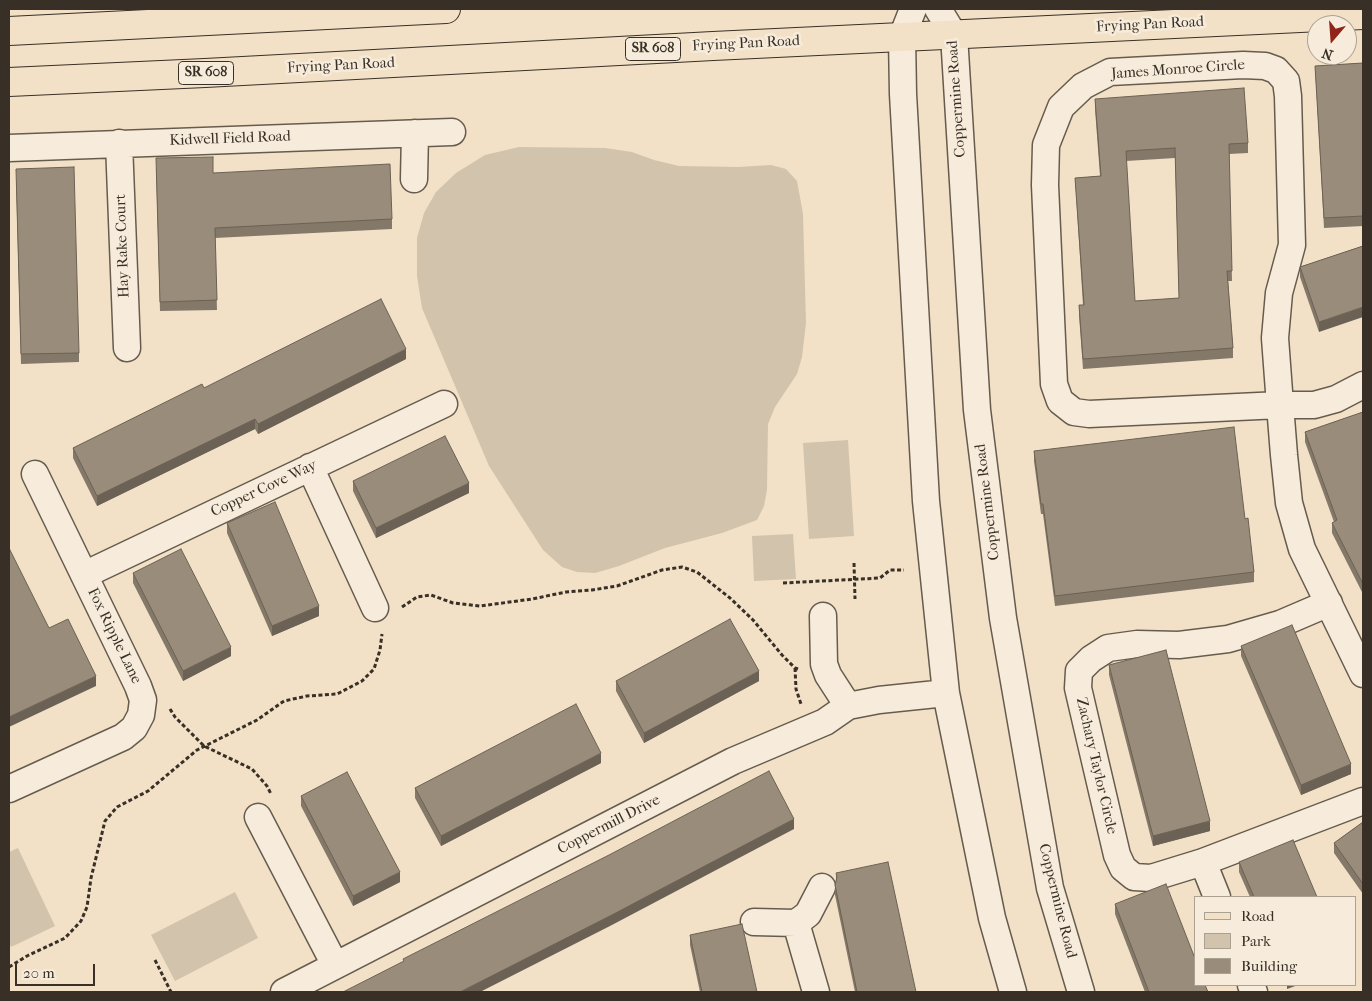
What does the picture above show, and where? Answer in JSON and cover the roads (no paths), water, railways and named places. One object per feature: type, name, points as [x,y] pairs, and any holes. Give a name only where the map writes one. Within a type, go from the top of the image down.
[{"type":"main road","points":[[9,31],[446,9]]},
{"type":"main road","name":"Frying Pan Road","points":[[9,82],[1363,15]]},
{"type":"street","points":[[914,9],[902,37],[905,146],[926,500],[946,693],[992,918],[1013,992]]},
{"type":"street","name":"Coppermine Road","points":[[938,9],[954,35],[977,410],[1003,618],[1050,888],[1081,992]]},
{"type":"street","name":"James Monroe Circle","points":[[1280,406],[1276,338],[1278,293],[1292,245],[1286,81],[1276,70],[1265,66],[1244,65],[1110,72],[1083,86],[1061,107],[1046,144],[1045,185],[1054,384],[1060,401],[1074,412],[1089,414],[1314,405],[1336,399],[1363,385]]},
{"type":"street","name":"Kidwell Field Road","points":[[9,148],[452,132]]},
{"type":"street","points":[[414,178],[415,133]]},
{"type":"street","name":"Hay Rake Court","points":[[118,144],[127,348]]},
{"type":"street","name":"Copper Cove Way","points":[[84,575],[444,404]]},
{"type":"street","points":[[1280,406],[1289,503],[1302,548],[1363,674]]},
{"type":"street","points":[[310,467],[379,618]]},
{"type":"street","name":"Fox Ripple Lane","points":[[9,789],[123,737],[134,728],[142,715],[143,700],[138,686],[35,474]]},
{"type":"street","name":"Zachary Taylor Circle","points":[[1329,603],[1280,624],[1228,639],[1179,645],[1137,644],[1108,648],[1090,659],[1079,671],[1078,688],[1117,855],[1123,868],[1134,877],[1151,878],[1203,862],[1363,801]]},
{"type":"street","points":[[822,616],[824,664],[848,706]]},
{"type":"street","name":"Coppermill Drive","points":[[284,992],[733,761],[825,722],[848,706],[879,700],[946,693]]},
{"type":"street","points":[[258,817],[335,965]]},
{"type":"street","points":[[1203,862],[1217,896]]},
{"type":"street","points":[[754,922],[796,923],[808,914],[822,888]]},
{"type":"street","points":[[796,923],[816,992]]}]
